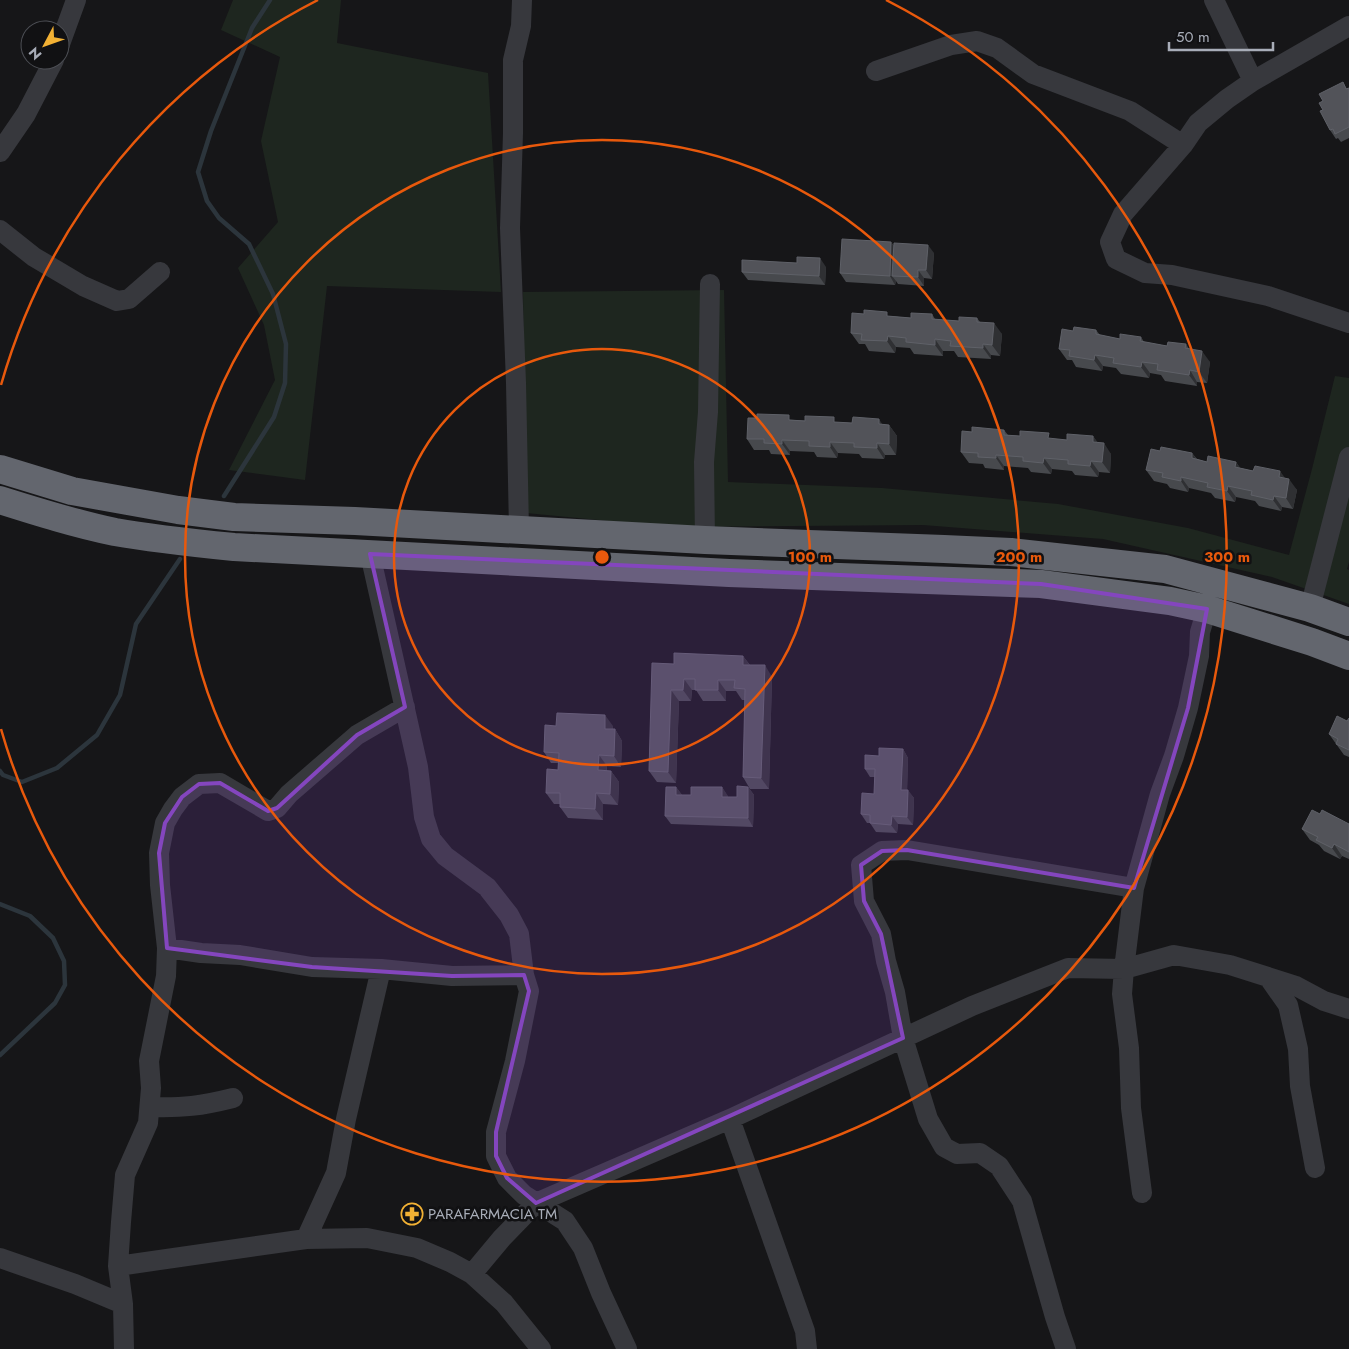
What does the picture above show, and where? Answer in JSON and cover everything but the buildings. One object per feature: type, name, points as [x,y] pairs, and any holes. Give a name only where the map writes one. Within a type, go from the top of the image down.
[{"type":"highway","points":[[0,469],[72,490],[178,510],[234,517],[355,521],[705,540],[1001,552],[1165,569],[1310,608],[1349,622]]},
{"type":"highway","points":[[0,500],[50,517],[114,532],[234,547],[729,573],[1041,584],[1170,601],[1207,609],[1312,642],[1349,656]]},
{"type":"street","points":[[69,20],[76,0]]},
{"type":"street","points":[[519,530],[510,228],[513,60],[522,26],[522,0]]},
{"type":"street","points":[[1214,0],[1253,81]]},
{"type":"street","points":[[1349,26],[1253,81],[1198,123],[1183,145],[1123,214],[1110,242],[1116,259],[1144,273],[1172,275],[1268,296],[1349,323]]},
{"type":"street","points":[[876,71],[951,45],[976,41],[997,48],[1033,74],[1130,111],[1183,145]]},
{"type":"street","points":[[0,152],[26,114],[49,70]]},
{"type":"street","points":[[0,230],[34,257],[83,286],[117,301],[129,300],[160,272]]},
{"type":"street","points":[[705,540],[704,462],[708,412],[710,284]]},
{"type":"street","points":[[1310,608],[1349,456]]},
{"type":"street","points":[[370,554],[418,767],[424,817],[431,840],[445,856],[487,887],[508,915],[519,934],[524,974],[529,991],[515,1061],[496,1132],[496,1156],[507,1178],[524,1195],[565,1221],[582,1248],[627,1349]]},
{"type":"street","points":[[1142,1192],[1131,1108],[1129,1048],[1122,994],[1124,969],[1134,888],[1160,794],[1174,756],[1188,708],[1199,656],[1200,632],[1207,609]]},
{"type":"street","points":[[124,1349],[118,1266],[125,1175],[148,1123],[150,1107],[149,1061],[166,976],[167,948],[160,884],[159,853],[165,823],[182,797],[199,784],[220,783],[268,811],[277,808],[289,794],[357,734],[405,707]]},
{"type":"street","points":[[1066,1349],[1022,1202],[999,1166],[980,1153],[957,1154],[944,1147],[928,1119],[903,1038],[895,992],[886,962],[881,934],[864,901],[861,865],[882,851],[907,850],[1134,888]]},
{"type":"street","points":[[167,948],[201,953],[240,955],[312,966],[381,969],[452,976],[524,974]]},
{"type":"street","points":[[472,1274],[502,1238],[536,1203],[730,1119],[972,1006],[1068,968],[1124,969],[1174,955],[1230,965],[1296,986],[1324,1000],[1349,1009]]},
{"type":"street","points":[[306,1239],[336,1173],[346,1119],[381,969]]},
{"type":"street","points":[[1269,978],[1288,1005],[1298,1049],[1300,1086],[1315,1168]]},
{"type":"street","points":[[150,1107],[183,1108],[203,1106],[233,1098]]},
{"type":"street","points":[[730,1119],[806,1331],[807,1349]]},
{"type":"street","points":[[118,1266],[306,1239],[367,1238],[417,1248],[472,1274],[504,1303],[541,1349]]},
{"type":"street","points":[[0,1258],[75,1284],[122,1304]]},
{"type":"highlighted area","points":[[370,554],[1041,584],[1207,609],[1188,708],[1134,888],[907,850],[882,851],[861,865],[864,901],[881,934],[903,1038],[536,1203],[507,1178],[496,1156],[496,1132],[529,991],[524,975],[452,976],[312,967],[167,948],[159,853],[165,823],[182,797],[199,784],[220,783],[268,811],[277,808],[357,735],[405,707]]},
{"type":"shaded area","points":[[233,0],[341,0],[337,43],[488,73],[501,292],[327,286],[305,480],[229,470],[275,380],[264,325],[238,268],[278,222],[261,141],[280,57],[221,30]]},
{"type":"shaded area","points":[[724,290],[728,482],[882,488],[1058,504],[1188,528],[1289,555],[1335,376],[1349,378],[1349,562],[1347,569],[1349,570],[1349,604],[1272,577],[1103,539],[923,525],[671,527],[526,513],[523,292]]},
{"type":"waterway","points":[[224,496],[274,417],[285,383],[286,344],[273,294],[249,244],[219,218],[207,201],[198,172],[211,131],[252,28],[270,0]]},
{"type":"waterway","points":[[0,771],[3,775],[22,782],[57,768],[97,735],[120,695],[136,624],[180,559]]},
{"type":"waterway","points":[[0,904],[30,916],[53,938],[64,961],[65,985],[55,1003],[0,1055]]},
{"type":"place","name":"PARAFARMACIA TM","points":[[412,1214]]}]
